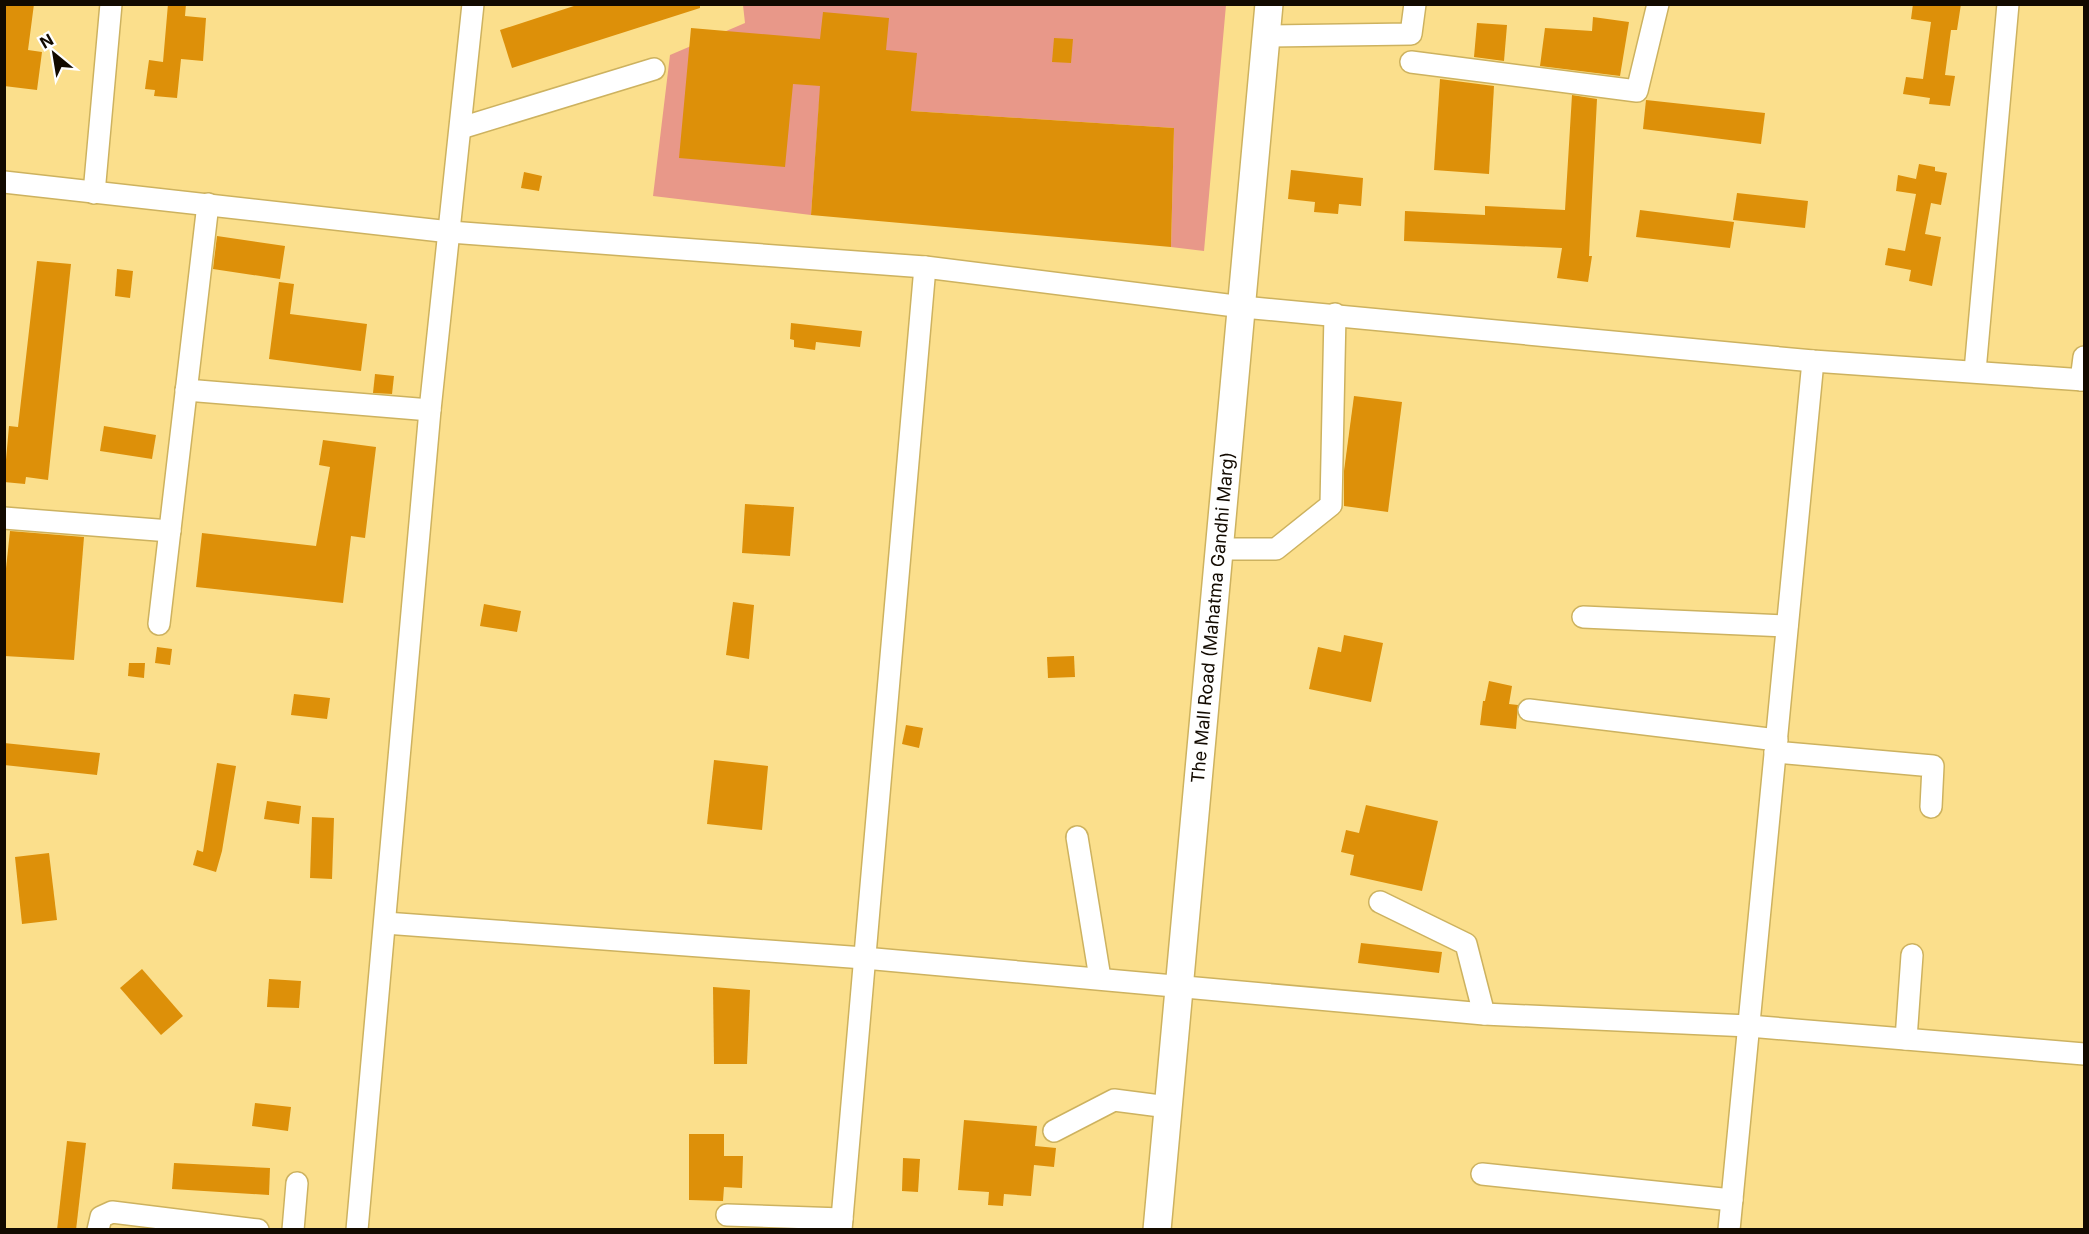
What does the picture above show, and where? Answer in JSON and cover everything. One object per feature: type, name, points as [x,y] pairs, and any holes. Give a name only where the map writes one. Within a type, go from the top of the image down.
[{"type":"street","points":[[94,193],[111,4]]},
{"type":"street","points":[[357,1230],[430,410],[473,4]]},
{"type":"street","name":"The Mall Road (Mahatma Gandhi Marg)","points":[[1157,1230],[1269,4]]},
{"type":"street","points":[[1266,36],[1411,34],[1415,4]]},
{"type":"street","points":[[1411,62],[1637,91],[1658,4]]},
{"type":"street","points":[[1975,371],[2008,4]]},
{"type":"street","points":[[461,129],[654,69]]},
{"type":"street","points":[[4,182],[450,232],[925,267],[1243,307],[1814,361],[2083,380],[2085,357]]},
{"type":"street","points":[[159,624],[208,204]]},
{"type":"street","points":[[728,1215],[842,1224],[925,267]]},
{"type":"street","points":[[1218,549],[1276,549],[1331,505],[1335,314]]},
{"type":"street","points":[[1729,1230],[1814,361]]},
{"type":"street","points":[[186,390],[430,410]]},
{"type":"street","points":[[4,518],[170,531]]},
{"type":"street","points":[[1583,617],[1787,626]]},
{"type":"street","points":[[1529,710],[1933,766],[1931,807]]},
{"type":"street","points":[[1077,837],[1100,978]]},
{"type":"street","points":[[1380,902],[1466,944],[1484,1014]]},
{"type":"street","points":[[385,923],[1179,984],[1484,1014],[1749,1026],[2085,1054]]},
{"type":"street","points":[[1906,1039],[1912,955]]},
{"type":"street","points":[[1054,1131],[1114,1100],[1168,1107]]},
{"type":"street","points":[[1482,1174],[1732,1200]]},
{"type":"street","points":[[293,1230],[297,1183]]},
{"type":"street","points":[[98,1230],[101,1217],[112,1212],[164,1224],[258,1230]]},
{"type":"shaded area","points":[[743,5],[1226,5],[1204,251],[1171,247],[1174,128],[819,105],[811,215],[653,196],[670,55],[745,23]]},
{"type":"building","points":[[4,4],[34,4],[28,50],[42,52],[37,90],[4,86]]},
{"type":"building","points":[[168,4],[186,4],[185,16],[206,18],[203,61],[181,59],[177,98],[154,96],[155,90],[145,89],[149,60],[163,62]]},
{"type":"building","points":[[580,4],[700,4],[700,8],[512,68],[500,30]]},
{"type":"building","points":[[1913,4],[1961,4],[1957,30],[1951,30],[1945,75],[1955,76],[1950,106],[1929,104],[1930,98],[1903,94],[1906,77],[1923,79],[1931,22],[1911,19]]},
{"type":"building","points":[[823,12],[889,18],[886,50],[917,53],[911,111],[1174,128],[1171,247],[811,215],[820,86],[793,84],[785,167],[679,158],[691,28],[820,39]]},
{"type":"building","points":[[1593,17],[1629,22],[1620,76],[1540,66],[1545,28],[1592,31]]},
{"type":"building","points":[[1477,23],[1507,25],[1504,61],[1474,57]]},
{"type":"building","points":[[1054,38],[1073,39],[1071,63],[1052,62]]},
{"type":"building","points":[[1440,79],[1494,86],[1489,174],[1434,170]]},
{"type":"building","points":[[1572,95],[1597,99],[1589,256],[1592,256],[1588,282],[1557,278],[1562,248],[1404,241],[1405,211],[1485,215],[1485,206],[1565,210]]},
{"type":"building","points":[[1646,100],[1765,113],[1761,144],[1643,129]]},
{"type":"building","points":[[1919,164],[1935,167],[1935,171],[1947,173],[1941,205],[1931,203],[1925,234],[1941,237],[1932,286],[1909,281],[1911,270],[1885,265],[1888,248],[1905,251],[1916,194],[1896,191],[1898,175],[1916,179]]},
{"type":"building","points":[[1291,170],[1363,178],[1361,206],[1339,204],[1338,214],[1314,212],[1315,202],[1288,199]]},
{"type":"building","points":[[524,172],[542,176],[539,191],[521,188]]},
{"type":"building","points":[[1737,193],[1808,201],[1805,228],[1733,220]]},
{"type":"building","points":[[1640,210],[1734,222],[1730,248],[1636,237]]},
{"type":"building","points":[[217,236],[285,246],[280,279],[213,269]]},
{"type":"building","points":[[37,261],[71,264],[48,480],[26,477],[25,484],[4,482],[9,426],[18,427]]},
{"type":"building","points":[[117,269],[133,271],[130,298],[115,296]]},
{"type":"building","points":[[279,282],[294,284],[290,314],[367,324],[361,371],[269,359]]},
{"type":"building","points":[[791,323],[862,331],[860,347],[816,342],[815,350],[794,347],[794,340],[790,339]]},
{"type":"building","points":[[375,374],[394,376],[392,394],[373,393]]},
{"type":"building","points":[[1354,396],[1402,402],[1388,512],[1344,506],[1344,471]]},
{"type":"building","points":[[104,426],[156,435],[152,459],[100,451]]},
{"type":"building","points":[[323,440],[376,447],[365,538],[351,536],[343,603],[196,587],[202,533],[316,546],[330,467],[319,465]]},
{"type":"building","points":[[745,504],[794,507],[790,556],[742,553]]},
{"type":"building","points":[[10,531],[84,537],[74,660],[4,656],[4,587]]},
{"type":"building","points":[[733,602],[754,605],[749,659],[726,655]]},
{"type":"building","points":[[484,604],[521,611],[517,632],[480,626]]},
{"type":"building","points":[[1344,635],[1383,643],[1371,702],[1309,689],[1318,647],[1341,652]]},
{"type":"building","points":[[157,647],[172,649],[170,665],[155,663]]},
{"type":"building","points":[[1074,656],[1075,677],[1048,678],[1047,657]]},
{"type":"building","points":[[129,663],[145,663],[144,678],[128,676]]},
{"type":"building","points":[[1489,681],[1512,686],[1509,704],[1518,705],[1516,729],[1480,725],[1483,701],[1485,701]]},
{"type":"building","points":[[294,694],[330,698],[327,719],[291,715]]},
{"type":"building","points":[[906,725],[923,728],[919,748],[902,744]]},
{"type":"building","points":[[4,743],[100,753],[97,775],[4,765]]},
{"type":"building","points":[[714,760],[768,766],[762,830],[707,824]]},
{"type":"building","points":[[217,763],[236,766],[222,851],[216,872],[193,865],[197,850],[203,852]]},
{"type":"building","points":[[267,801],[301,806],[299,824],[264,819]]},
{"type":"building","points":[[1366,805],[1438,821],[1422,891],[1350,875],[1354,855],[1341,852],[1346,830],[1359,833]]},
{"type":"building","points":[[312,817],[334,818],[332,879],[310,878]]},
{"type":"building","points":[[49,853],[57,920],[22,924],[15,857]]},
{"type":"building","points":[[1361,943],[1442,952],[1439,973],[1358,963]]},
{"type":"building","points":[[142,969],[183,1016],[161,1035],[120,988]]},
{"type":"building","points":[[269,979],[301,981],[299,1008],[267,1007]]},
{"type":"building","points":[[713,987],[750,990],[747,1064],[714,1064]]},
{"type":"building","points":[[255,1103],[291,1107],[288,1131],[252,1126]]},
{"type":"building","points":[[964,1120],[1037,1126],[1035,1146],[1056,1148],[1054,1167],[1034,1165],[1031,1196],[1004,1194],[1003,1206],[988,1205],[989,1192],[958,1190]]},
{"type":"building","points":[[689,1134],[724,1134],[724,1156],[743,1156],[742,1188],[724,1187],[723,1201],[689,1200]]},
{"type":"building","points":[[67,1141],[86,1143],[76,1230],[57,1230]]},
{"type":"building","points":[[903,1158],[920,1159],[918,1192],[902,1191]]},
{"type":"building","points":[[174,1163],[270,1168],[269,1195],[172,1189]]}]
